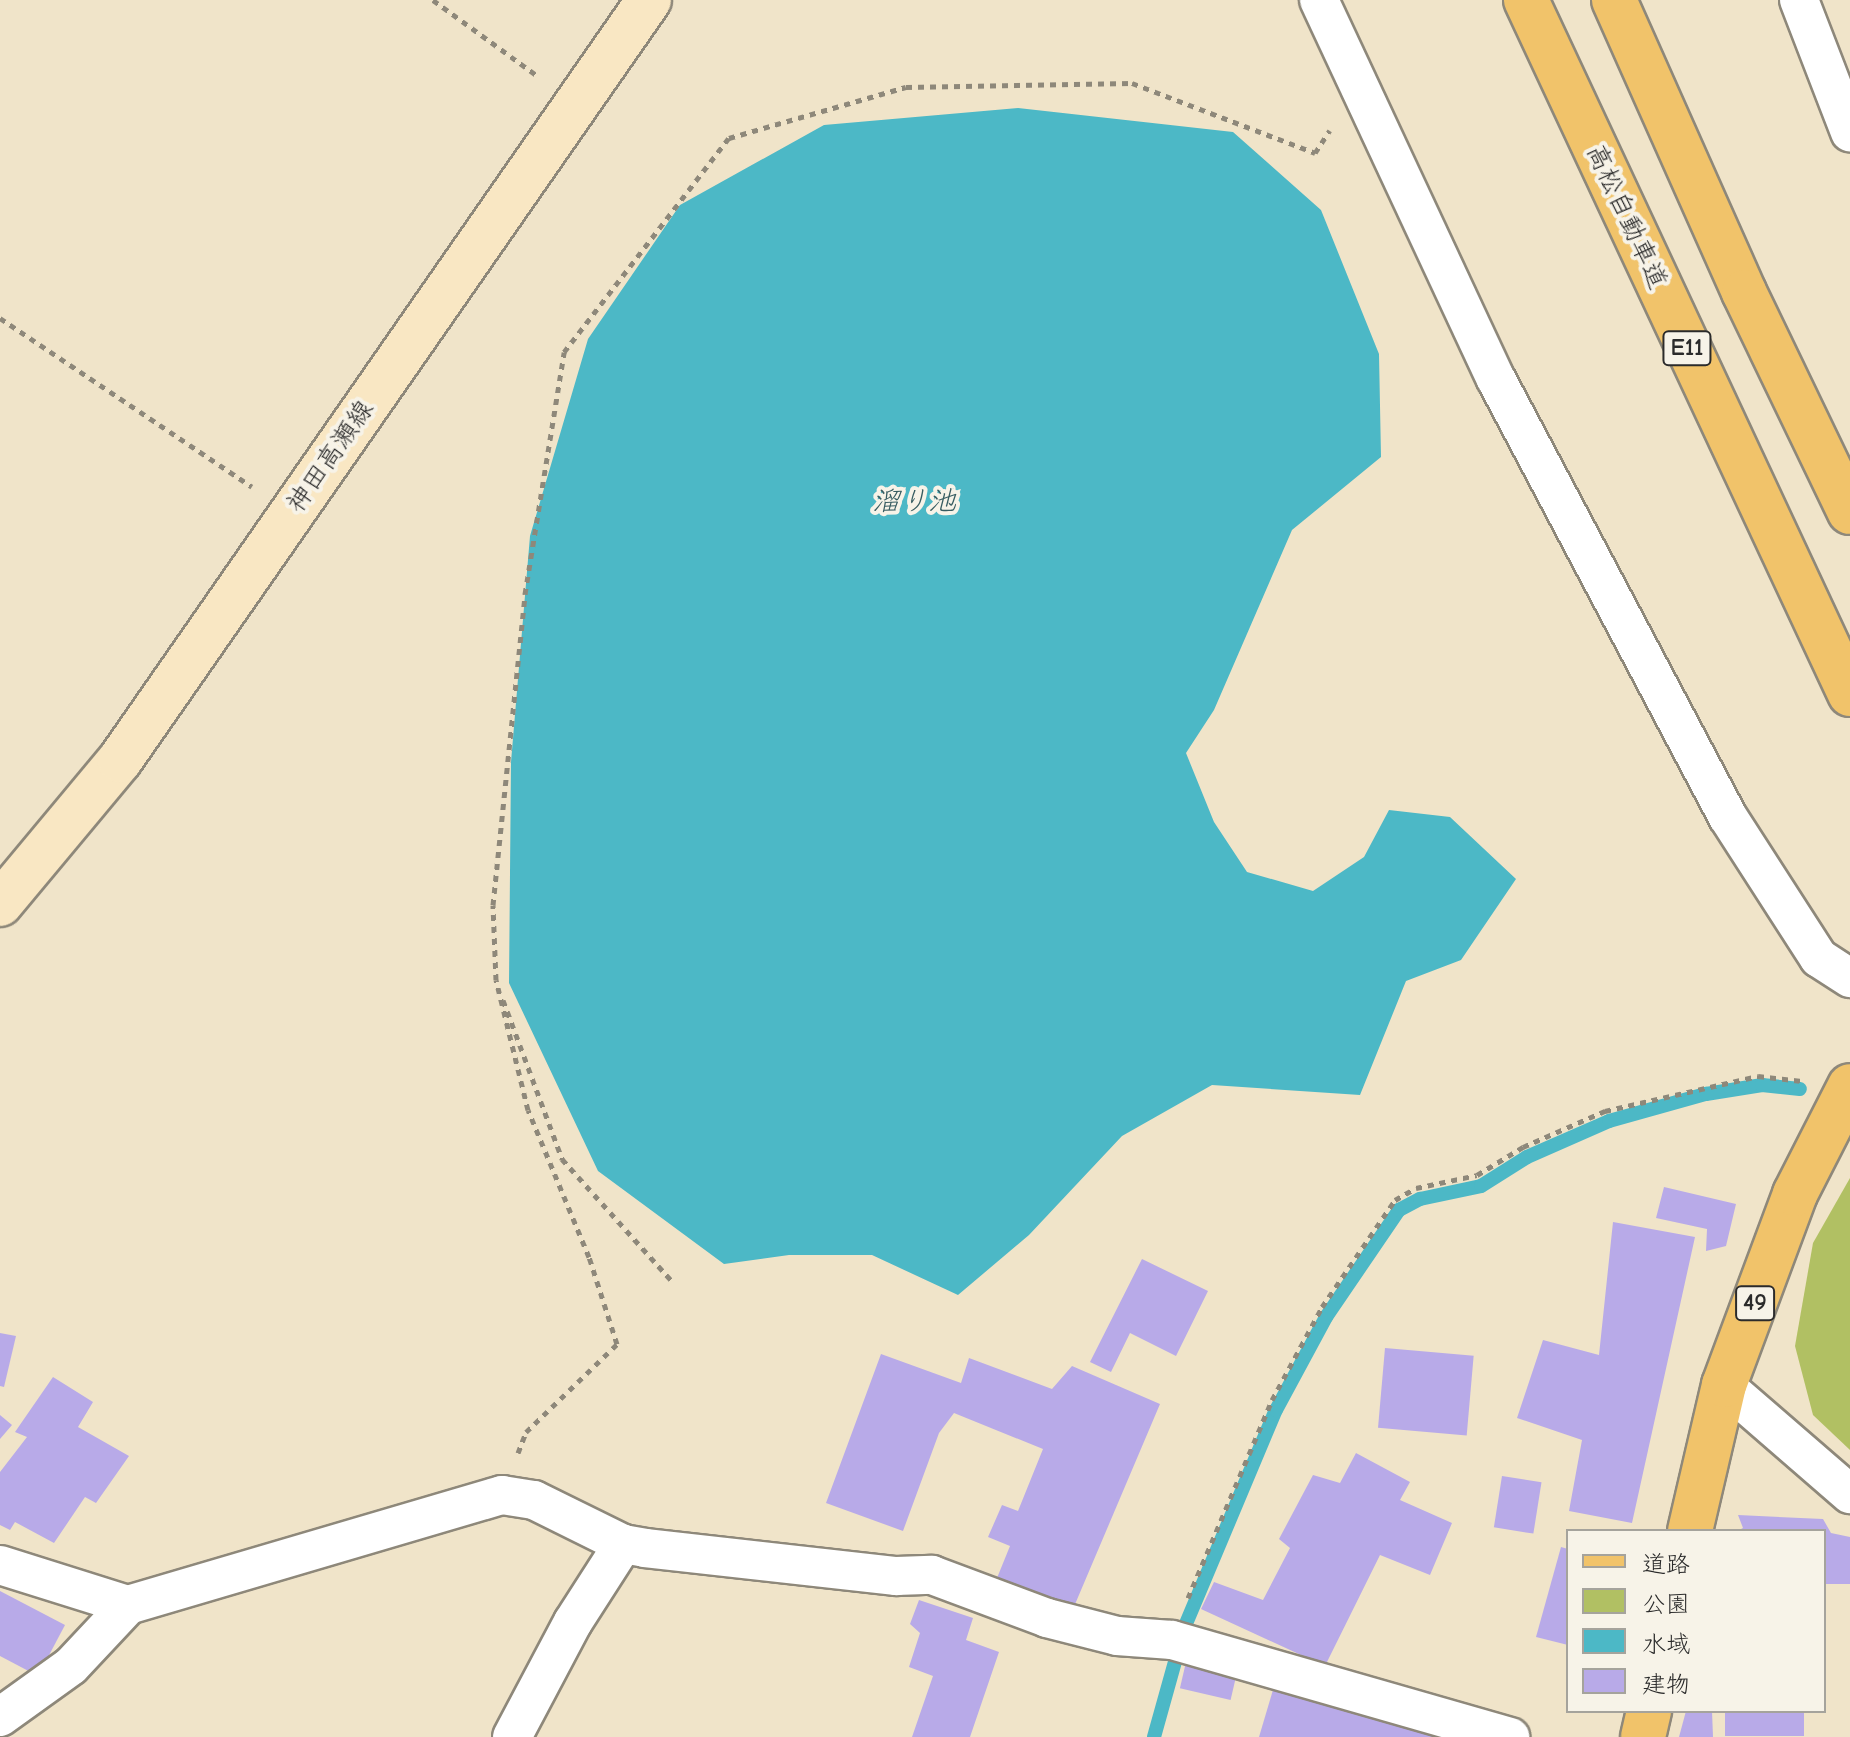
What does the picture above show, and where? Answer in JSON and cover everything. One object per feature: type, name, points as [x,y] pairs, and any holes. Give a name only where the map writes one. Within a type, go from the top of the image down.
[{"type":"main road","name":"神田高瀬線","points":[[0,904],[120,760],[649,0]]},
{"type":"main road","name":"高松自動車道","points":[[1526,0],[1850,694]]},
{"type":"main road","points":[[1614,0],[1744,292],[1850,512]]},
{"type":"main road","name":"49","points":[[1690,1529],[1724,1385],[1832,1084]]},
{"type":"main road","points":[[1643,1737],[1649,1713]]},
{"type":"street","points":[[1319,0],[1496,379],[1728,817],[1819,958],[1850,978]]},
{"type":"street","points":[[1799,0],[1850,132]]},
{"type":"street","points":[[1724,1385],[1850,1494]]},
{"type":"street","points":[[0,1717],[71,1666],[128,1605],[502,1495],[534,1500],[623,1544],[896,1576],[932,1575],[1047,1618],[1117,1636],[1182,1642],[1510,1737]]},
{"type":"street","points":[[512,1737],[573,1622],[623,1544]]},
{"type":"street","points":[[0,1565],[128,1605]]},
{"type":"path","points":[[433,0],[577,104]]},
{"type":"path","points":[[502,1495],[526,1432],[617,1344],[589,1257],[528,1110],[496,980],[493,905],[525,594],[564,352],[729,138],[906,87],[1132,83],[1315,153],[1359,87]]},
{"type":"path","points":[[0,318],[291,513]]},
{"type":"path","points":[[496,980],[562,1159],[671,1280]]},
{"type":"path","points":[[1182,1642],[1272,1400],[1322,1307],[1395,1200],[1416,1188],[1477,1175],[1523,1147],[1605,1111],[1758,1076],[1832,1084]]},
{"type":"green space","points":[[1850,1178],[1850,1450],[1813,1415],[1795,1346],[1813,1243]]},
{"type":"water","name":"溜り池","points":[[1018,108],[1233,132],[1321,210],[1379,354],[1381,457],[1292,530],[1214,710],[1186,753],[1214,822],[1247,872],[1313,891],[1364,857],[1389,810],[1450,817],[1516,879],[1461,960],[1406,981],[1360,1095],[1212,1085],[1122,1136],[1029,1235],[958,1295],[872,1255],[789,1255],[724,1264],[598,1171],[509,983],[511,762],[530,536],[588,339],[680,205],[824,125]]},
{"type":"building","points":[[1664,1187],[1736,1204],[1726,1246],[1706,1251],[1707,1229],[1656,1218]]},
{"type":"building","points":[[1613,1222],[1695,1237],[1632,1523],[1569,1511],[1582,1440],[1517,1418],[1543,1340],[1599,1355]]},
{"type":"building","points":[[1142,1259],[1208,1291],[1176,1356],[1130,1333],[1111,1372],[1090,1362]]},
{"type":"building","points":[[0,1333],[16,1336],[4,1387],[0,1386]]},
{"type":"building","points":[[1385,1348],[1474,1356],[1467,1435],[1378,1428]]},
{"type":"building","points":[[881,1354],[961,1383],[969,1358],[1052,1389],[1072,1366],[1160,1404],[1073,1609],[997,1578],[1010,1546],[988,1537],[1002,1505],[1018,1511],[1043,1449],[954,1413],[939,1433],[903,1531],[826,1503]]},
{"type":"building","points":[[53,1377],[93,1402],[78,1427],[129,1456],[96,1503],[85,1497],[54,1543],[15,1522],[10,1530],[0,1525],[0,1472],[27,1437],[15,1432]]},
{"type":"building","points":[[0,1415],[12,1425],[0,1439]]},
{"type":"building","points":[[1356,1453],[1410,1482],[1400,1500],[1452,1523],[1430,1575],[1380,1555],[1325,1666],[1201,1609],[1214,1582],[1263,1600],[1290,1548],[1279,1539],[1313,1475],[1340,1483]]},
{"type":"building","points":[[1502,1476],[1542,1482],[1533,1534],[1494,1527]]},
{"type":"building","points":[[1738,1515],[1823,1519],[1831,1533],[1850,1537],[1850,1584],[1826,1584],[1826,1529],[1743,1528]]},
{"type":"building","points":[[1561,1547],[1566,1548],[1566,1644],[1536,1637]]},
{"type":"building","points":[[0,1591],[65,1625],[38,1676],[0,1656]]},
{"type":"building","points":[[919,1600],[973,1618],[966,1640],[999,1652],[970,1737],[912,1737],[933,1676],[909,1667],[920,1633],[910,1624]]},
{"type":"building","points":[[1186,1662],[1237,1674],[1231,1700],[1180,1688]]},
{"type":"building","points":[[1275,1683],[1433,1736],[1433,1737],[1259,1737]]},
{"type":"building","points":[[1685,1713],[1712,1713],[1713,1737],[1679,1737]]},
{"type":"building","points":[[1725,1713],[1804,1713],[1804,1736],[1725,1736]]},
{"type":"waterway","points":[[1154,1737],[1185,1626],[1276,1410],[1326,1317],[1399,1210],[1420,1199],[1481,1186],[1527,1157],[1609,1121],[1706,1094],[1762,1085],[1800,1089]]}]
